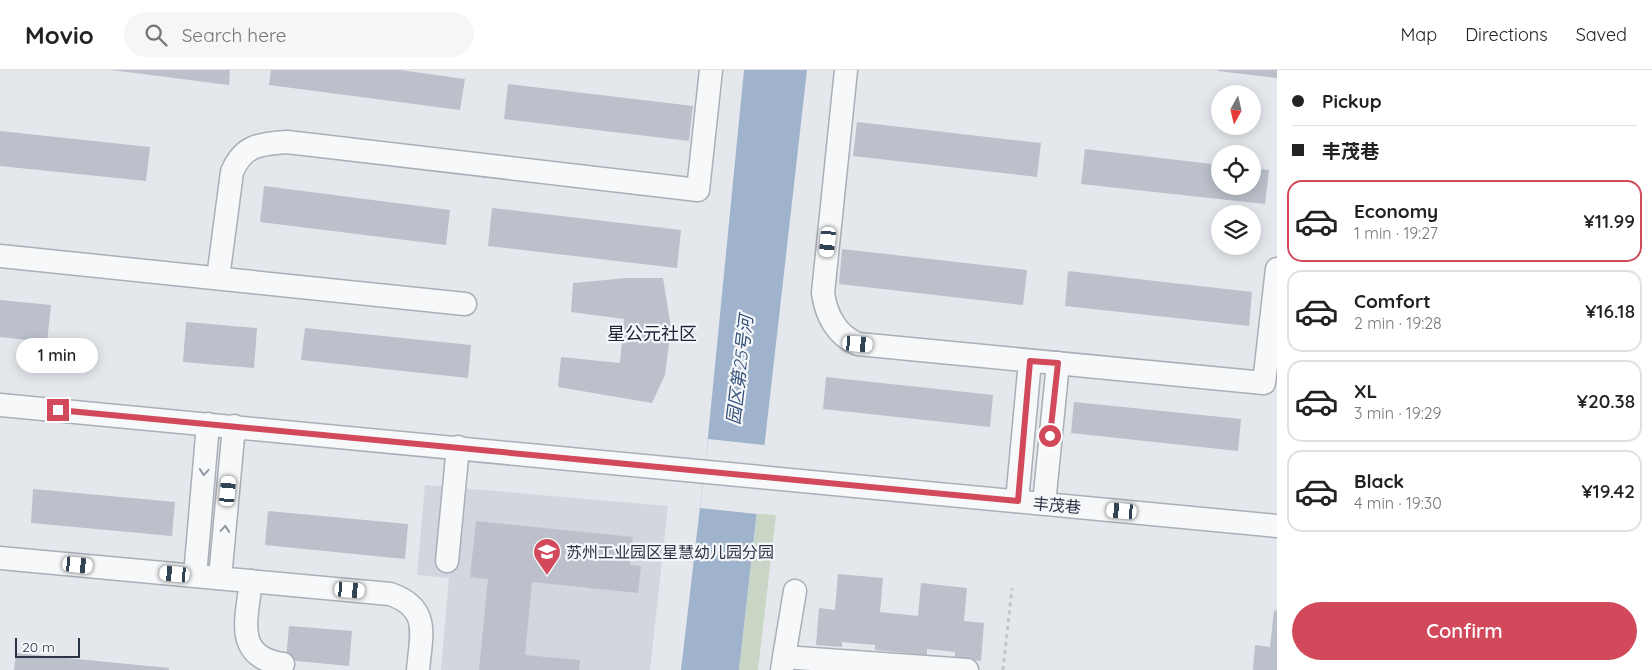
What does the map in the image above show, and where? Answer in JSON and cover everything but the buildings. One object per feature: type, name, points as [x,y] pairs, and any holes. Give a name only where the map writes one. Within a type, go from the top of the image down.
[{"type":"street","points":[[218,278],[232,172],[237,159],[246,150],[263,144],[287,142],[698,190],[711,70]]},
{"type":"street","points":[[846,70],[823,293],[825,304],[838,330],[846,339],[858,344],[1264,383],[1277,268]]},
{"type":"street","points":[[0,256],[465,304]]},
{"type":"street","points":[[1018,501],[1030,361]]},
{"type":"street","points":[[1044,504],[1058,363]]},
{"type":"street","name":"丰茂巷","points":[[0,404],[1277,526]]},
{"type":"street","points":[[195,576],[208,424]]},
{"type":"street","points":[[220,578],[234,426]]},
{"type":"street","points":[[447,561],[458,447]]},
{"type":"street","points":[[0,558],[390,594],[405,599],[414,608],[420,619],[422,633],[418,670]]},
{"type":"street","points":[[251,581],[246,630],[248,646],[258,657],[269,662],[283,664]]},
{"type":"street","points":[[794,591],[783,664],[967,670]]},
{"type":"path","points":[[1003,670],[1012,588]]},
{"type":"shaded area","name":"苏州工业园区星慧幼儿园分园","points":[[425,485],[668,506],[650,670],[441,670],[449,578],[417,575]]},
{"type":"green space","points":[[757,514],[776,515],[758,670],[739,670]]},
{"type":"water","name":"园区第25号河","points":[[744,70],[807,70],[739,670],[681,670],[707,447]]},
{"type":"pier","points":[[708,439],[765,445],[757,514],[700,508]]},
{"type":"place","name":"苏州工业园区星慧幼儿园分园","points":[[547,576]]},
{"type":"district","name":"星公元社区","points":[[652,334]]},
{"type":"route","points":[[58,410],[1018,501],[1030,361],[1058,363],[1050,436]]}]
